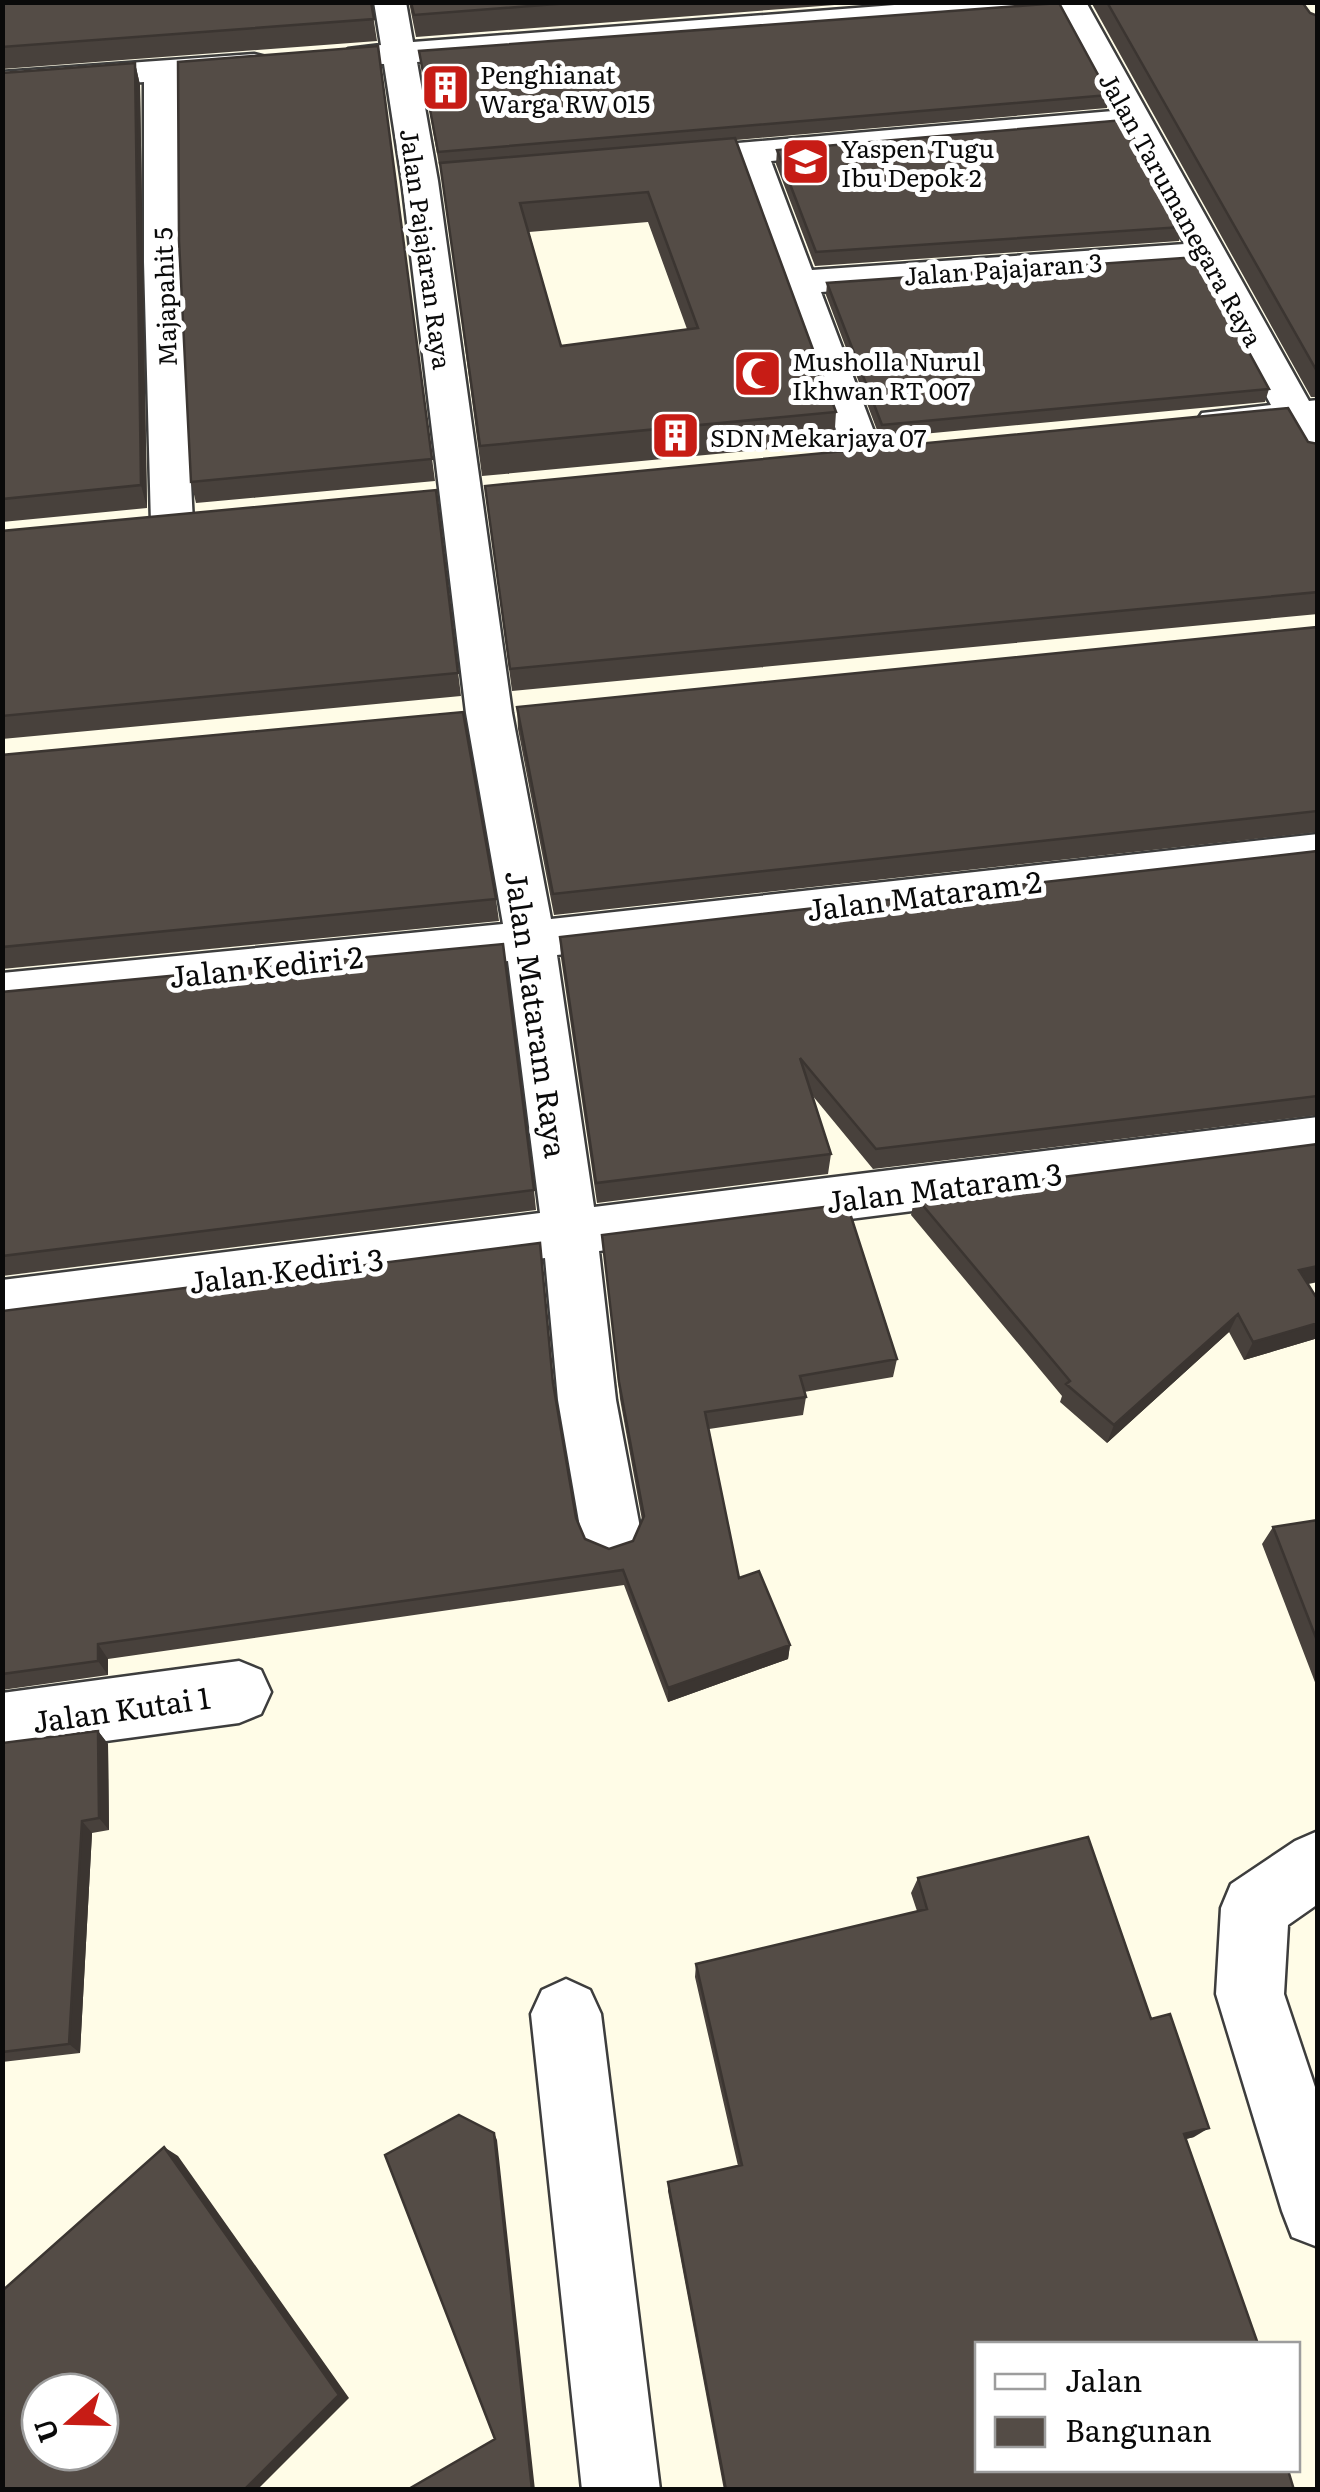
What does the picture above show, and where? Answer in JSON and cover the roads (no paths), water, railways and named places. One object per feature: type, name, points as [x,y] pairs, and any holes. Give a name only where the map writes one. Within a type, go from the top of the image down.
[{"type":"street","name":"Jalan Pajajaran Raya","points":[[390,2],[420,181],[460,496]]},
{"type":"street","points":[[337,57],[1068,2]]},
{"type":"street","name":"Jalan Tarumanegara Raya","points":[[1068,2],[1206,254],[1306,413],[1318,454]]},
{"type":"street","points":[[2,82],[279,62]]},
{"type":"street","name":"Majapahit 5","points":[[162,71],[162,262],[172,523]]},
{"type":"street","points":[[634,162],[1134,119]]},
{"type":"street","points":[[750,152],[864,458]]},
{"type":"street","points":[[420,181],[458,178]]},
{"type":"street","name":"Jalan Pajajaran 3","points":[[800,282],[1206,254]]},
{"type":"street","points":[[1178,426],[1306,413]]},
{"type":"street","name":"Jalan Mataram Raya","points":[[460,496],[489,713],[530,940],[570,1232],[587,1400],[611,1533]]},
{"type":"street","name":"Jalan Mataram 2","points":[[530,940],[1318,851]]},
{"type":"street","name":"Jalan Kediri 2","points":[[2,992],[530,940]]},
{"type":"street","name":"Jalan Mataram 3","points":[[570,1232],[1318,1138]]},
{"type":"street","name":"Jalan Kediri 3","points":[[2,1304],[570,1232]]},
{"type":"street","name":"Jalan Kutai 1","points":[[2,1724],[239,1692]]},
{"type":"street","points":[[1318,1864],[1255,1908],[1250,1994],[1318,2210]]},
{"type":"street","points":[[566,2014],[621,2490]]},
{"type":"place","name":"Penghianat Warga RW 015","points":[[445,87]]},
{"type":"place","name":"Yaspen Tugu Ibu Depok 2","points":[[806,161]]},
{"type":"place","name":"Musholla Nurul Ikhwan RT 007","points":[[757,374]]},
{"type":"place","name":"SDN Mekarjaya 07","points":[[675,436]]}]
